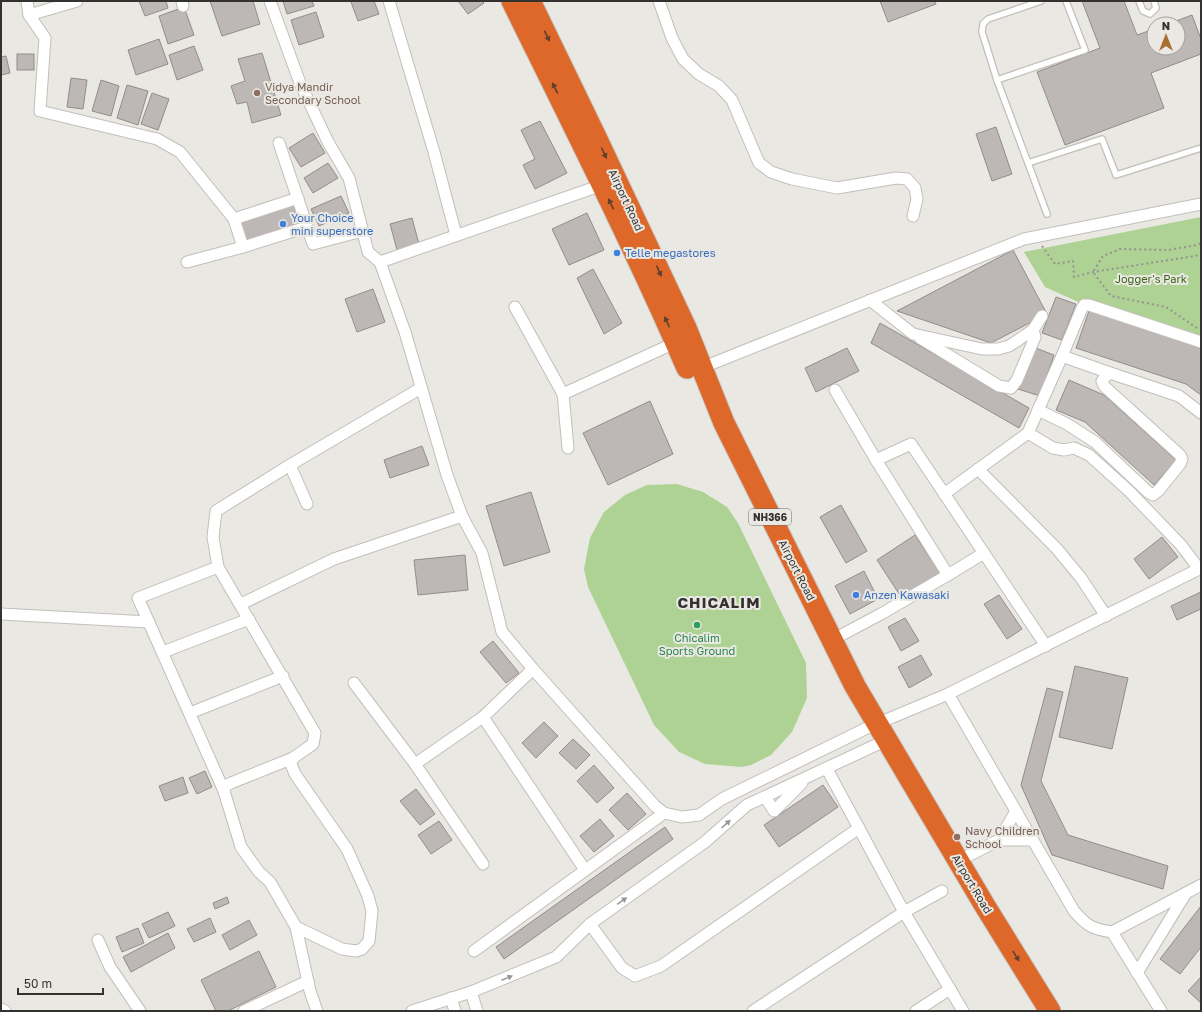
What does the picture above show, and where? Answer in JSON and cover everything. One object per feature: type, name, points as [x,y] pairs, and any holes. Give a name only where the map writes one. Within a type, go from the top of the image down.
[{"type":"highway","name":"Airport Road","points":[[512,1],[602,184],[682,339],[701,368],[724,423],[855,686],[875,731],[958,861],[1050,1011]]},
{"type":"highway","name":"Airport Road","points":[[530,1],[596,137],[682,339],[689,373],[745,490],[798,595],[875,731],[957,883],[1034,1011]]},
{"type":"street","points":[[27,1],[28,15],[45,38],[40,110],[157,139],[180,152],[234,219],[243,247]]},
{"type":"street","points":[[28,15],[77,1]]},
{"type":"street","points":[[270,1],[300,83],[328,142],[349,178],[368,252],[380,262],[406,332],[447,475],[462,516],[482,553],[502,632],[655,806],[664,813],[682,817],[699,815],[722,799],[875,731],[1200,569],[1181,545],[1129,491],[1089,455],[1074,448],[1064,450],[1053,448],[1028,433]]},
{"type":"street","points":[[389,1],[434,152],[456,235]]},
{"type":"street","points":[[659,1],[672,38],[683,59],[699,74],[719,86],[732,100],[759,163],[771,172],[792,179],[837,188],[896,178],[907,179],[915,188],[917,199],[913,216]]},
{"type":"street","points":[[279,142],[313,244],[362,231]]},
{"type":"street","points":[[380,262],[602,184]]},
{"type":"street","points":[[234,219],[298,198]]},
{"type":"street","points":[[701,368],[1024,239],[1201,204]]},
{"type":"street","points":[[187,262],[243,247],[307,227]]},
{"type":"street","points":[[870,300],[913,334],[999,386],[1010,388],[1017,380],[1035,337],[1033,330]]},
{"type":"street","points":[[944,494],[1028,433],[1084,305],[1089,305],[1201,342]]},
{"type":"street","points":[[515,307],[563,394],[568,448]]},
{"type":"street","points":[[913,334],[982,349],[998,349],[1009,346],[1033,330],[1042,316]]},
{"type":"street","points":[[563,394],[682,339]]},
{"type":"street","points":[[1062,356],[1179,396],[1201,412]]},
{"type":"street","points":[[1038,410],[1067,424],[1095,442],[1153,495],[1159,490],[1180,464],[1182,459],[1180,455],[1104,386],[1102,381],[1105,376],[1110,373]]},
{"type":"street","points":[[224,791],[225,786],[230,783],[293,758],[313,744],[315,733],[218,567],[213,538],[216,511],[290,465],[421,388]]},
{"type":"street","points":[[835,390],[876,460],[948,575]]},
{"type":"street","points":[[876,460],[911,444],[1046,646]]},
{"type":"street","points":[[290,465],[307,504]]},
{"type":"street","points":[[978,469],[1058,549],[1081,578],[1106,616]]},
{"type":"street","points":[[241,604],[334,559],[462,516]]},
{"type":"street","points":[[832,640],[881,614],[984,553]]},
{"type":"street","points":[[218,567],[138,598],[224,791],[241,847],[259,872],[270,882],[296,927],[308,981],[317,1011]]},
{"type":"street","points":[[1,614],[149,622]]},
{"type":"street","points":[[163,652],[249,619]]},
{"type":"street","points":[[415,764],[483,717],[533,669]]},
{"type":"street","points":[[190,713],[283,676]]},
{"type":"street","points":[[354,683],[415,764],[483,864]]},
{"type":"street","points":[[948,694],[1074,911],[1084,922],[1096,930],[1112,932],[1201,885]]},
{"type":"street","points":[[483,717],[585,870]]},
{"type":"street","points":[[412,1011],[470,992],[556,957],[590,924],[705,842],[747,805],[827,769],[875,731]]},
{"type":"street","points":[[293,758],[291,764],[295,774],[346,849],[368,896],[372,911],[369,941],[362,949],[356,951],[342,949],[296,927]]},
{"type":"street","points":[[827,769],[904,912],[963,1011]]},
{"type":"street","points":[[764,797],[774,811],[807,778]]},
{"type":"street","points":[[999,840],[1016,811]]},
{"type":"street","points":[[474,951],[664,813]]},
{"type":"street","points":[[590,924],[622,968],[635,976],[661,966],[859,828]]},
{"type":"street","points":[[958,861],[999,840],[1032,840]]},
{"type":"street","points":[[753,1011],[904,912],[942,891]]},
{"type":"street","points":[[1137,973],[1186,892]]},
{"type":"street","points":[[1112,932],[1161,1011]]},
{"type":"street","points":[[98,940],[110,967],[140,1011]]},
{"type":"street","points":[[244,1011],[308,981]]},
{"type":"street","points":[[916,1011],[950,989]]},
{"type":"street","points":[[470,992],[477,1011]]},
{"type":"street","points":[[451,998],[455,1011]]},
{"type":"street","points":[[1,1009],[5,1011]]},
{"type":"lane","points":[[1040,1],[988,19],[983,24],[982,32],[997,80],[1046,214]]},
{"type":"lane","points":[[997,80],[1084,50],[1066,1]]},
{"type":"lane","points":[[1139,1],[1144,11],[1150,14],[1156,8],[1154,1]]},
{"type":"lane","points":[[1028,163],[1102,139],[1116,175],[1201,148]]},
{"type":"path","points":[[1035,237],[1056,264],[1073,261],[1074,277],[1093,272],[1201,256]]},
{"type":"path","points":[[1093,272],[1103,256],[1120,249],[1168,250],[1201,243]]},
{"type":"path","points":[[1093,272],[1111,296],[1166,307],[1201,331]]},
{"type":"green space","name":"Jogger's Park","points":[[1201,217],[1201,350],[1130,325],[1045,287],[1024,252]]},
{"type":"green space","name":"Chicalim Sports Ground","points":[[677,484],[703,492],[727,507],[738,523],[806,663],[807,698],[792,732],[771,755],[751,765],[742,767],[705,764],[679,752],[654,725],[588,587],[584,569],[590,538],[604,512],[625,495],[647,485]]},
{"type":"building","points":[[139,1],[166,1],[168,8],[145,16]]},
{"type":"building","points":[[210,1],[253,1],[260,24],[222,36]]},
{"type":"building","points":[[283,1],[312,1],[314,6],[287,14]]},
{"type":"building","points":[[374,1],[379,14],[358,21],[351,2]]},
{"type":"building","points":[[458,1],[482,1],[484,3],[468,14]]},
{"type":"building","points":[[880,1],[935,1],[936,4],[888,22]]},
{"type":"building","points":[[1082,1],[1124,1],[1137,35],[1146,32],[1146,56],[1186,56],[1186,17],[1192,15],[1201,39],[1201,54],[1151,73],[1164,108],[1065,145],[1037,72],[1100,48]]},
{"type":"building","points":[[184,7],[194,35],[168,44],[159,16]]},
{"type":"building","points":[[316,12],[324,37],[299,45],[291,20]]},
{"type":"building","points":[[159,39],[168,64],[136,75],[128,50]]},
{"type":"building","points":[[194,46],[203,70],[177,80],[169,55]]},
{"type":"building","points":[[262,53],[281,115],[252,123],[247,102],[237,104],[231,86],[245,81],[238,59]]},
{"type":"building","points":[[17,54],[34,54],[34,70],[17,70]]},
{"type":"building","points":[[6,56],[10,73],[1,75],[1,57]]},
{"type":"building","points":[[71,78],[87,80],[83,109],[67,107]]},
{"type":"building","points":[[101,80],[119,86],[111,116],[92,111]]},
{"type":"building","points":[[127,85],[148,91],[138,125],[117,118]]},
{"type":"building","points":[[152,93],[169,99],[158,130],[141,124]]},
{"type":"building","points":[[540,121],[567,173],[535,189],[523,165],[535,159],[521,130]]},
{"type":"building","points":[[996,127],[1012,174],[992,181],[976,134]]},
{"type":"building","points":[[313,133],[325,153],[301,167],[289,148]]},
{"type":"building","points":[[328,163],[338,178],[313,193],[304,178]]},
{"type":"building","points":[[341,196],[349,213],[319,226],[311,209]]},
{"type":"building","points":[[294,205],[300,225],[245,241],[241,222]]},
{"type":"building","points":[[587,213],[604,250],[569,265],[552,229]]},
{"type":"building","points":[[412,218],[419,244],[397,250],[390,224]]},
{"type":"building","points":[[1013,250],[1047,314],[991,343],[897,311]]},
{"type":"building","points":[[593,269],[622,323],[604,334],[577,278]]},
{"type":"building","points":[[373,289],[385,322],[357,332],[345,299]]},
{"type":"building","points":[[1056,297],[1076,304],[1062,340],[1042,333]]},
{"type":"building","points":[[1090,308],[1201,344],[1201,395],[1186,384],[1076,348]]},
{"type":"building","points":[[880,323],[1029,408],[1019,428],[871,343]]},
{"type":"building","points":[[1033,347],[1054,355],[1040,396],[1018,389]]},
{"type":"building","points":[[847,348],[859,371],[816,392],[805,368]]},
{"type":"building","points":[[1069,380],[1104,395],[1176,460],[1154,485],[1085,422],[1056,410]]},
{"type":"building","points":[[650,401],[673,454],[608,485],[583,433]]},
{"type":"building","points":[[422,446],[429,465],[390,478],[384,460]]},
{"type":"building","points":[[531,492],[550,552],[504,566],[486,506]]},
{"type":"building","points":[[841,505],[867,551],[846,563],[820,517]]},
{"type":"building","points":[[915,535],[941,575],[903,600],[877,560]]},
{"type":"building","points":[[1162,537],[1178,557],[1149,579],[1134,559]]},
{"type":"building","points":[[465,555],[468,590],[418,595],[414,560]]},
{"type":"building","points":[[864,571],[878,599],[850,614],[835,586]]},
{"type":"building","points":[[1201,592],[1201,609],[1177,620],[1171,606]]},
{"type":"building","points":[[999,595],[1022,629],[1007,639],[984,604]]},
{"type":"building","points":[[905,618],[919,641],[901,651],[888,627]]},
{"type":"building","points":[[493,641],[519,673],[506,683],[480,652]]},
{"type":"building","points":[[921,655],[932,675],[909,688],[898,667]]},
{"type":"building","points":[[1075,666],[1128,678],[1112,749],[1059,737]]},
{"type":"building","points":[[1047,688],[1063,692],[1041,781],[1068,835],[1168,866],[1163,889],[1052,855],[1021,785]]},
{"type":"building","points":[[544,722],[558,736],[536,758],[522,743]]},
{"type":"building","points":[[573,739],[590,755],[576,769],[559,753]]},
{"type":"building","points":[[594,765],[614,788],[597,803],[577,781]]},
{"type":"building","points":[[205,771],[212,787],[197,794],[189,778]]},
{"type":"building","points":[[183,777],[188,793],[165,801],[159,786]]},
{"type":"building","points":[[823,785],[838,807],[779,847],[764,825]]},
{"type":"building","points":[[416,789],[435,814],[420,825],[400,801]]},
{"type":"building","points":[[627,793],[646,814],[628,830],[609,810]]},
{"type":"building","points":[[600,819],[614,836],[594,852],[580,836]]},
{"type":"building","points":[[439,821],[452,840],[431,854],[418,835]]},
{"type":"building","points":[[665,827],[673,839],[504,959],[496,947]]},
{"type":"building","points":[[227,897],[229,903],[215,909],[213,903]]},
{"type":"building","points":[[1201,906],[1201,947],[1180,974],[1160,959]]},
{"type":"building","points":[[168,912],[175,926],[149,938],[142,924]]},
{"type":"building","points":[[210,918],[216,932],[194,942],[187,929]]},
{"type":"building","points":[[249,920],[257,935],[230,950],[222,935]]},
{"type":"building","points":[[138,928],[144,943],[122,952],[116,937]]},
{"type":"building","points":[[168,933],[175,948],[131,972],[123,957]]},
{"type":"building","points":[[259,951],[276,987],[228,1011],[216,1011],[201,980]]},
{"type":"building","points":[[1201,977],[1201,1003],[1188,991]]},
{"type":"place","name":"Vidya Mandir Secondary School","points":[[257,93]]},
{"type":"place","name":"Your Choice mini superstore","points":[[283,224]]},
{"type":"place","name":"Telle megastores","points":[[617,253]]},
{"type":"place","name":"Anzen Kawasaki","points":[[856,595]]},
{"type":"place","name":"Chicalim Sports Ground","points":[[697,625]]},
{"type":"place","name":"Navy Children School","points":[[957,837]]},
{"type":"district","name":"CHICALIM","points":[[719,603]]}]
